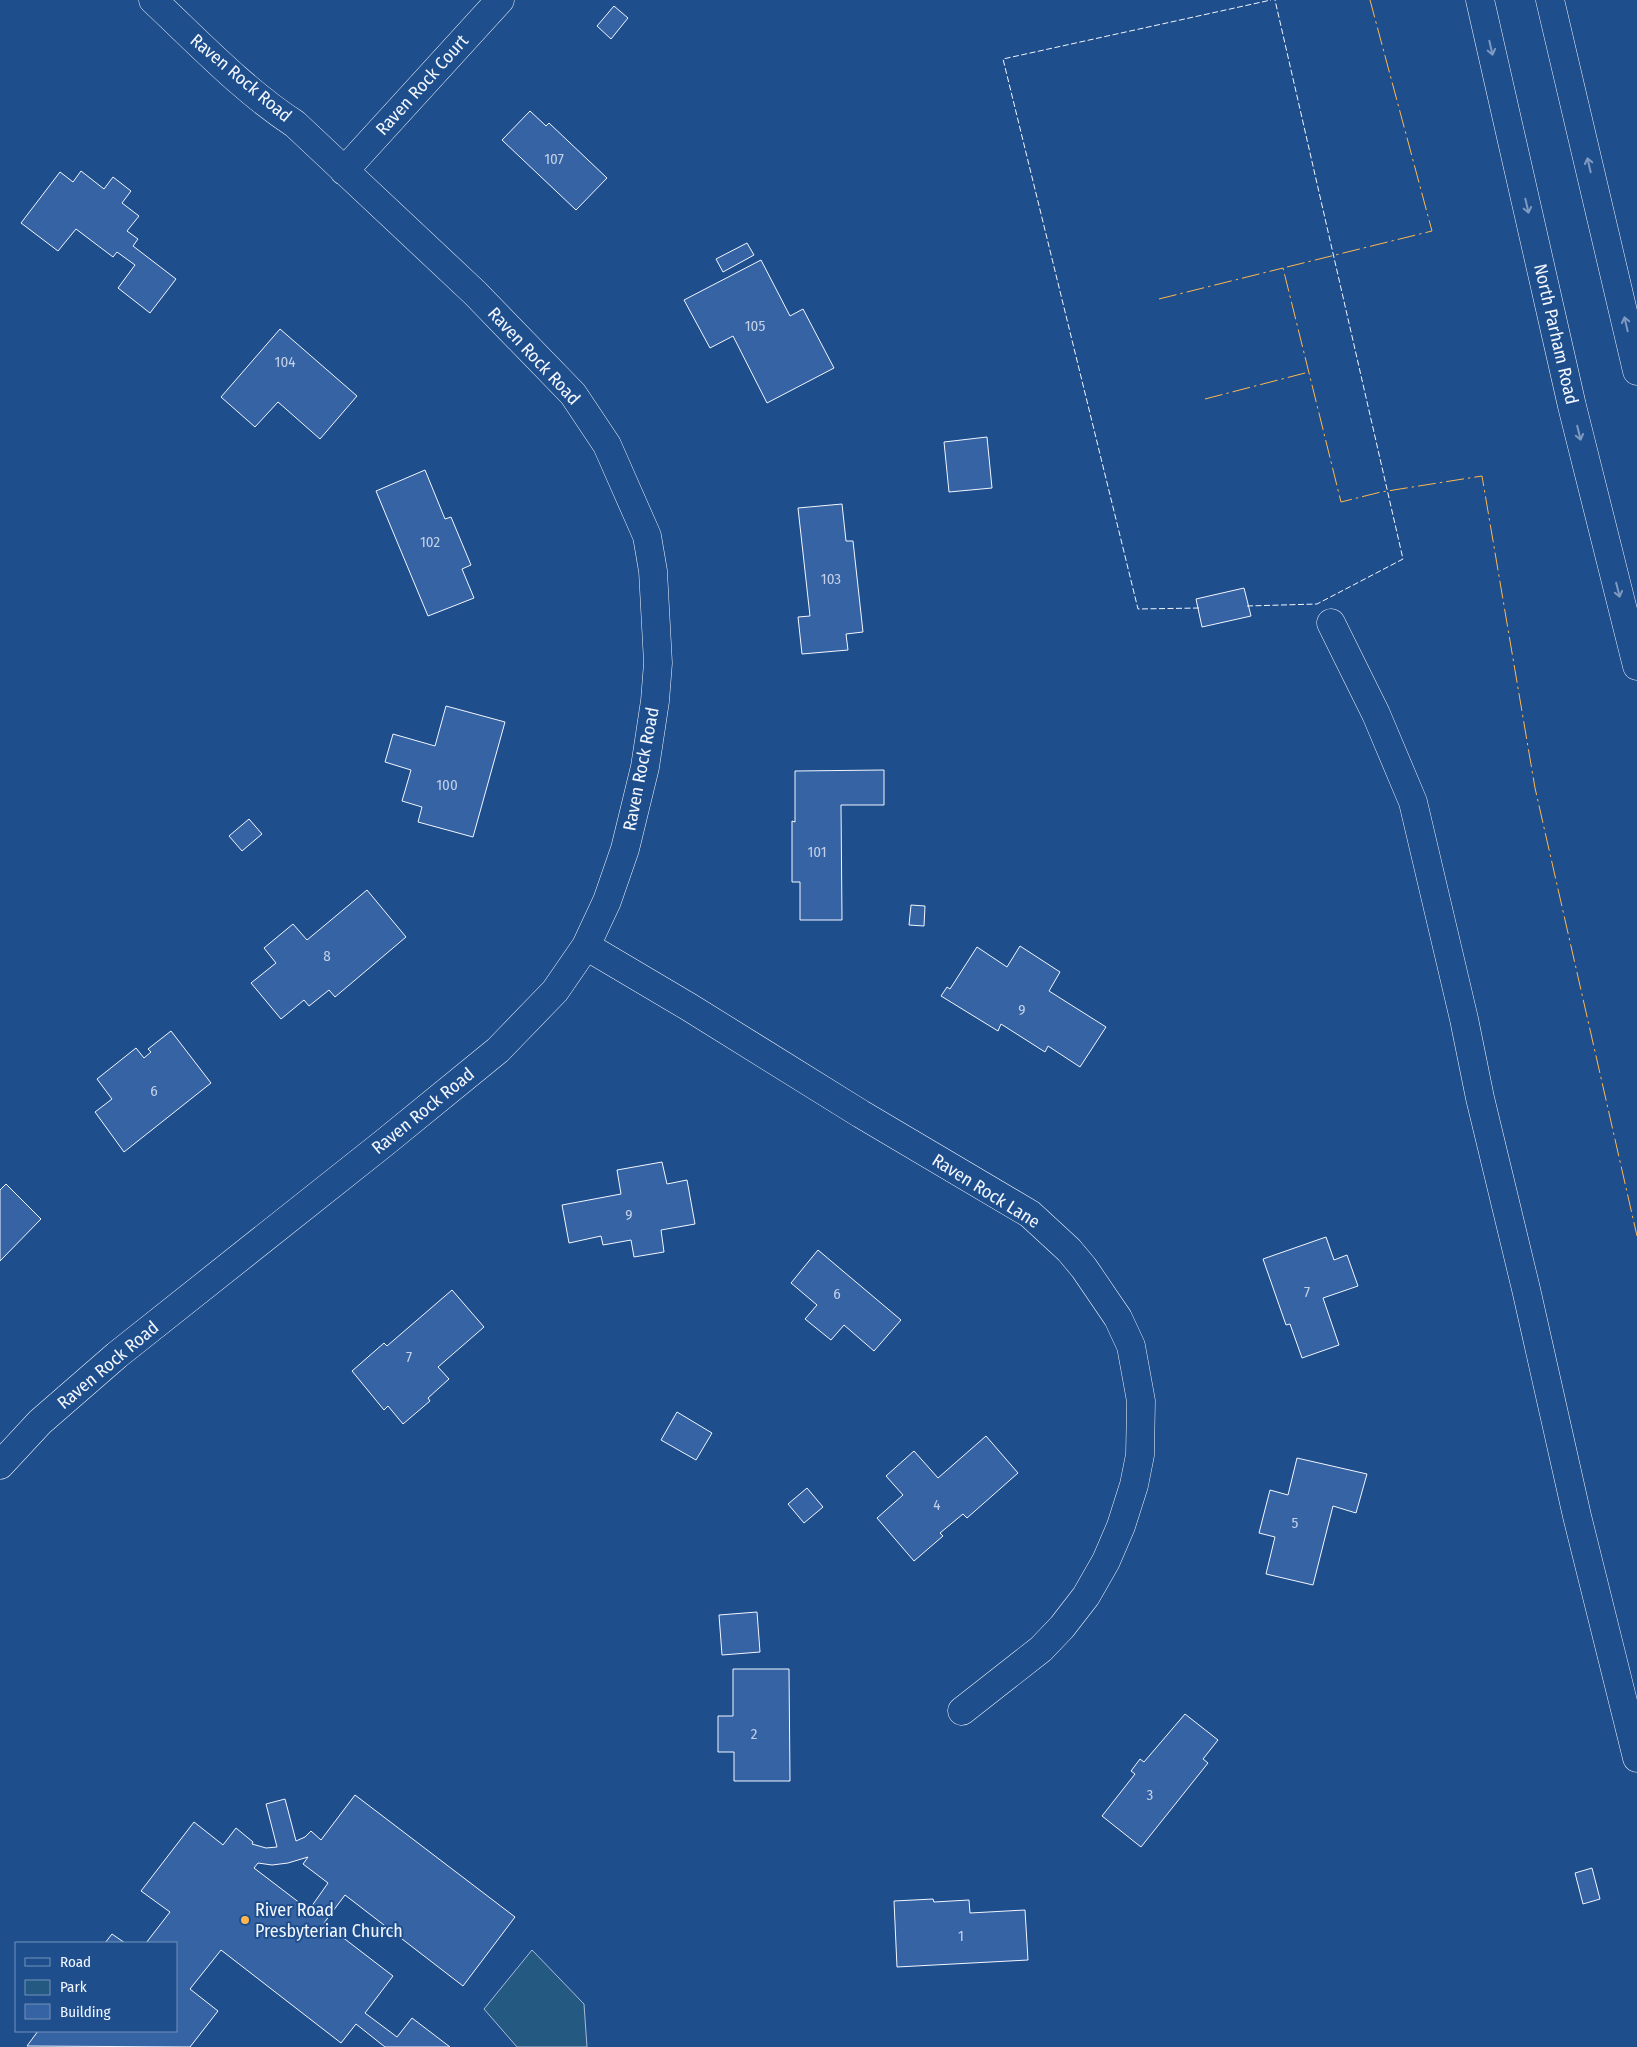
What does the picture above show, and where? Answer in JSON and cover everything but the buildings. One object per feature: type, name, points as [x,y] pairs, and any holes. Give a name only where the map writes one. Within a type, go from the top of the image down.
[{"type":"main road","name":"Raven Rock Road","points":[[0,1465],[40,1422],[117,1355],[498,1050],[555,991],[586,946],[607,901],[625,849],[645,767],[655,701],[658,654],[653,570],[647,536],[607,445],[573,394],[475,293],[296,124],[270,108],[153,0]]},
{"type":"main road","name":"Raven Rock Court","points":[[344,171],[500,0]]},
{"type":"main road","name":"North Parham Road","points":[[1480,0],[1572,406],[1637,666]]},
{"type":"main road","points":[[1550,0],[1637,371]]},
{"type":"main road","points":[[1331,623],[1376,714],[1413,802],[1577,1516],[1637,1758]]},
{"type":"main road","name":"Raven Rock Lane","points":[[586,946],[689,1007],[861,1114],[1030,1214],[1069,1250],[1084,1268],[1118,1318],[1131,1346],[1142,1401],[1140,1455],[1134,1485],[1121,1526],[1106,1561],[1086,1596],[1062,1627],[1042,1649],[962,1711]]},
{"type":"green space","points":[[532,1950],[584,2004],[587,2047],[517,2047],[484,2009]]},
{"type":"fence","points":[[1199,608],[1138,609],[1003,59],[1271,0]]},
{"type":"fence","points":[[1247,606],[1317,604],[1403,559],[1275,0]]},
{"type":"power","points":[[1370,0],[1432,231],[1283,268],[1341,502],[1381,492],[1482,476],[1535,788],[1637,1236]]},
{"type":"power","points":[[1159,299],[1283,268]]},
{"type":"power","points":[[1205,399],[1309,372]]},
{"type":"place","name":"River Road Presbyterian Church","points":[[245,1920]]}]
